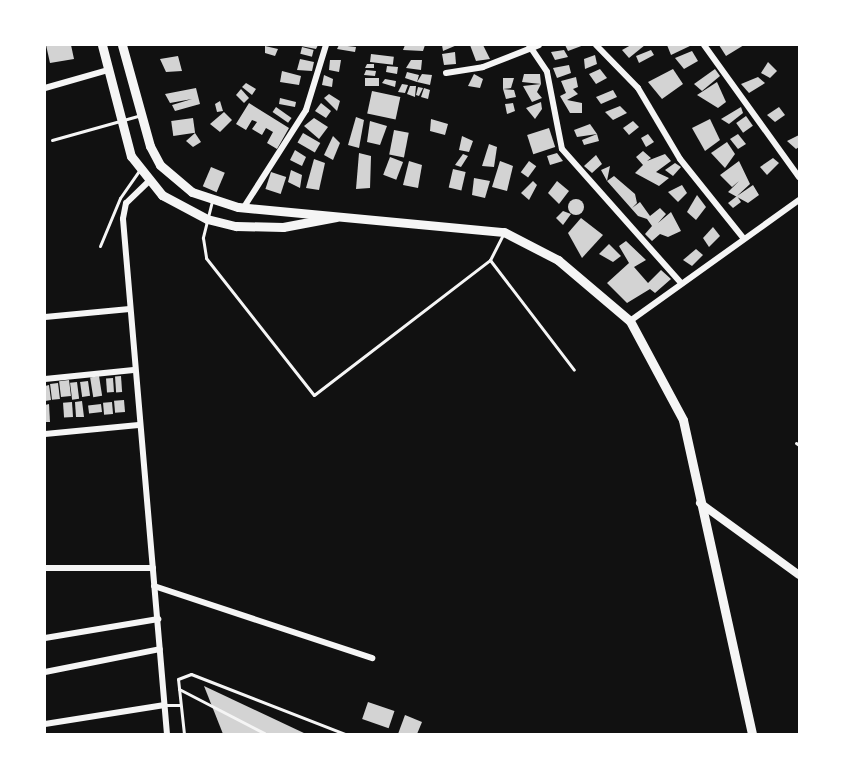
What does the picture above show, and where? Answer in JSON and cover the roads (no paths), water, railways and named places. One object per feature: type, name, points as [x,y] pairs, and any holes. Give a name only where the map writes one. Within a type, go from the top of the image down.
[{"type":"highway","points":[[102,45],[119,122],[147,183],[207,219],[283,227],[347,215]]},
{"type":"highway","points":[[122,45],[138,116],[160,165],[174,180],[212,201],[244,207],[347,215],[504,232],[558,260],[630,321],[683,420],[699,502],[752,734]]},
{"type":"main road","points":[[699,502],[799,575]]},
{"type":"street","points":[[244,207],[306,110],[326,45]]},
{"type":"street","points":[[596,45],[638,88],[680,159],[744,239]]},
{"type":"street","points":[[704,45],[799,177]]},
{"type":"street","points":[[446,73],[533,46],[547,72],[562,149],[681,283]]},
{"type":"street","points":[[45,88],[108,70]]},
{"type":"street","points":[[147,183],[126,203],[123,219],[134,370],[167,734]]},
{"type":"street","points":[[630,321],[799,200]]},
{"type":"street","points":[[45,317],[129,309]]},
{"type":"street","points":[[45,379],[134,370]]},
{"type":"street","points":[[45,434],[139,424]]},
{"type":"street","points":[[45,568],[153,568]]},
{"type":"street","points":[[154,586],[372,658]]},
{"type":"street","points":[[45,638],[158,620]]},
{"type":"street","points":[[45,672],[160,650]]},
{"type":"street","points":[[45,724],[165,705]]},
{"type":"lane","points":[[52,140],[138,116]]},
{"type":"lane","points":[[100,246],[120,198],[140,170]]},
{"type":"lane","points":[[212,201],[207,219],[206,258],[314,395],[490,260],[504,232]]},
{"type":"lane","points":[[490,260],[574,370]]},
{"type":"lane","points":[[184,734],[178,679],[191,674],[345,734]]},
{"type":"lane","points":[[179,689],[264,733]]},
{"type":"lane","points":[[165,705],[180,705]]}]
